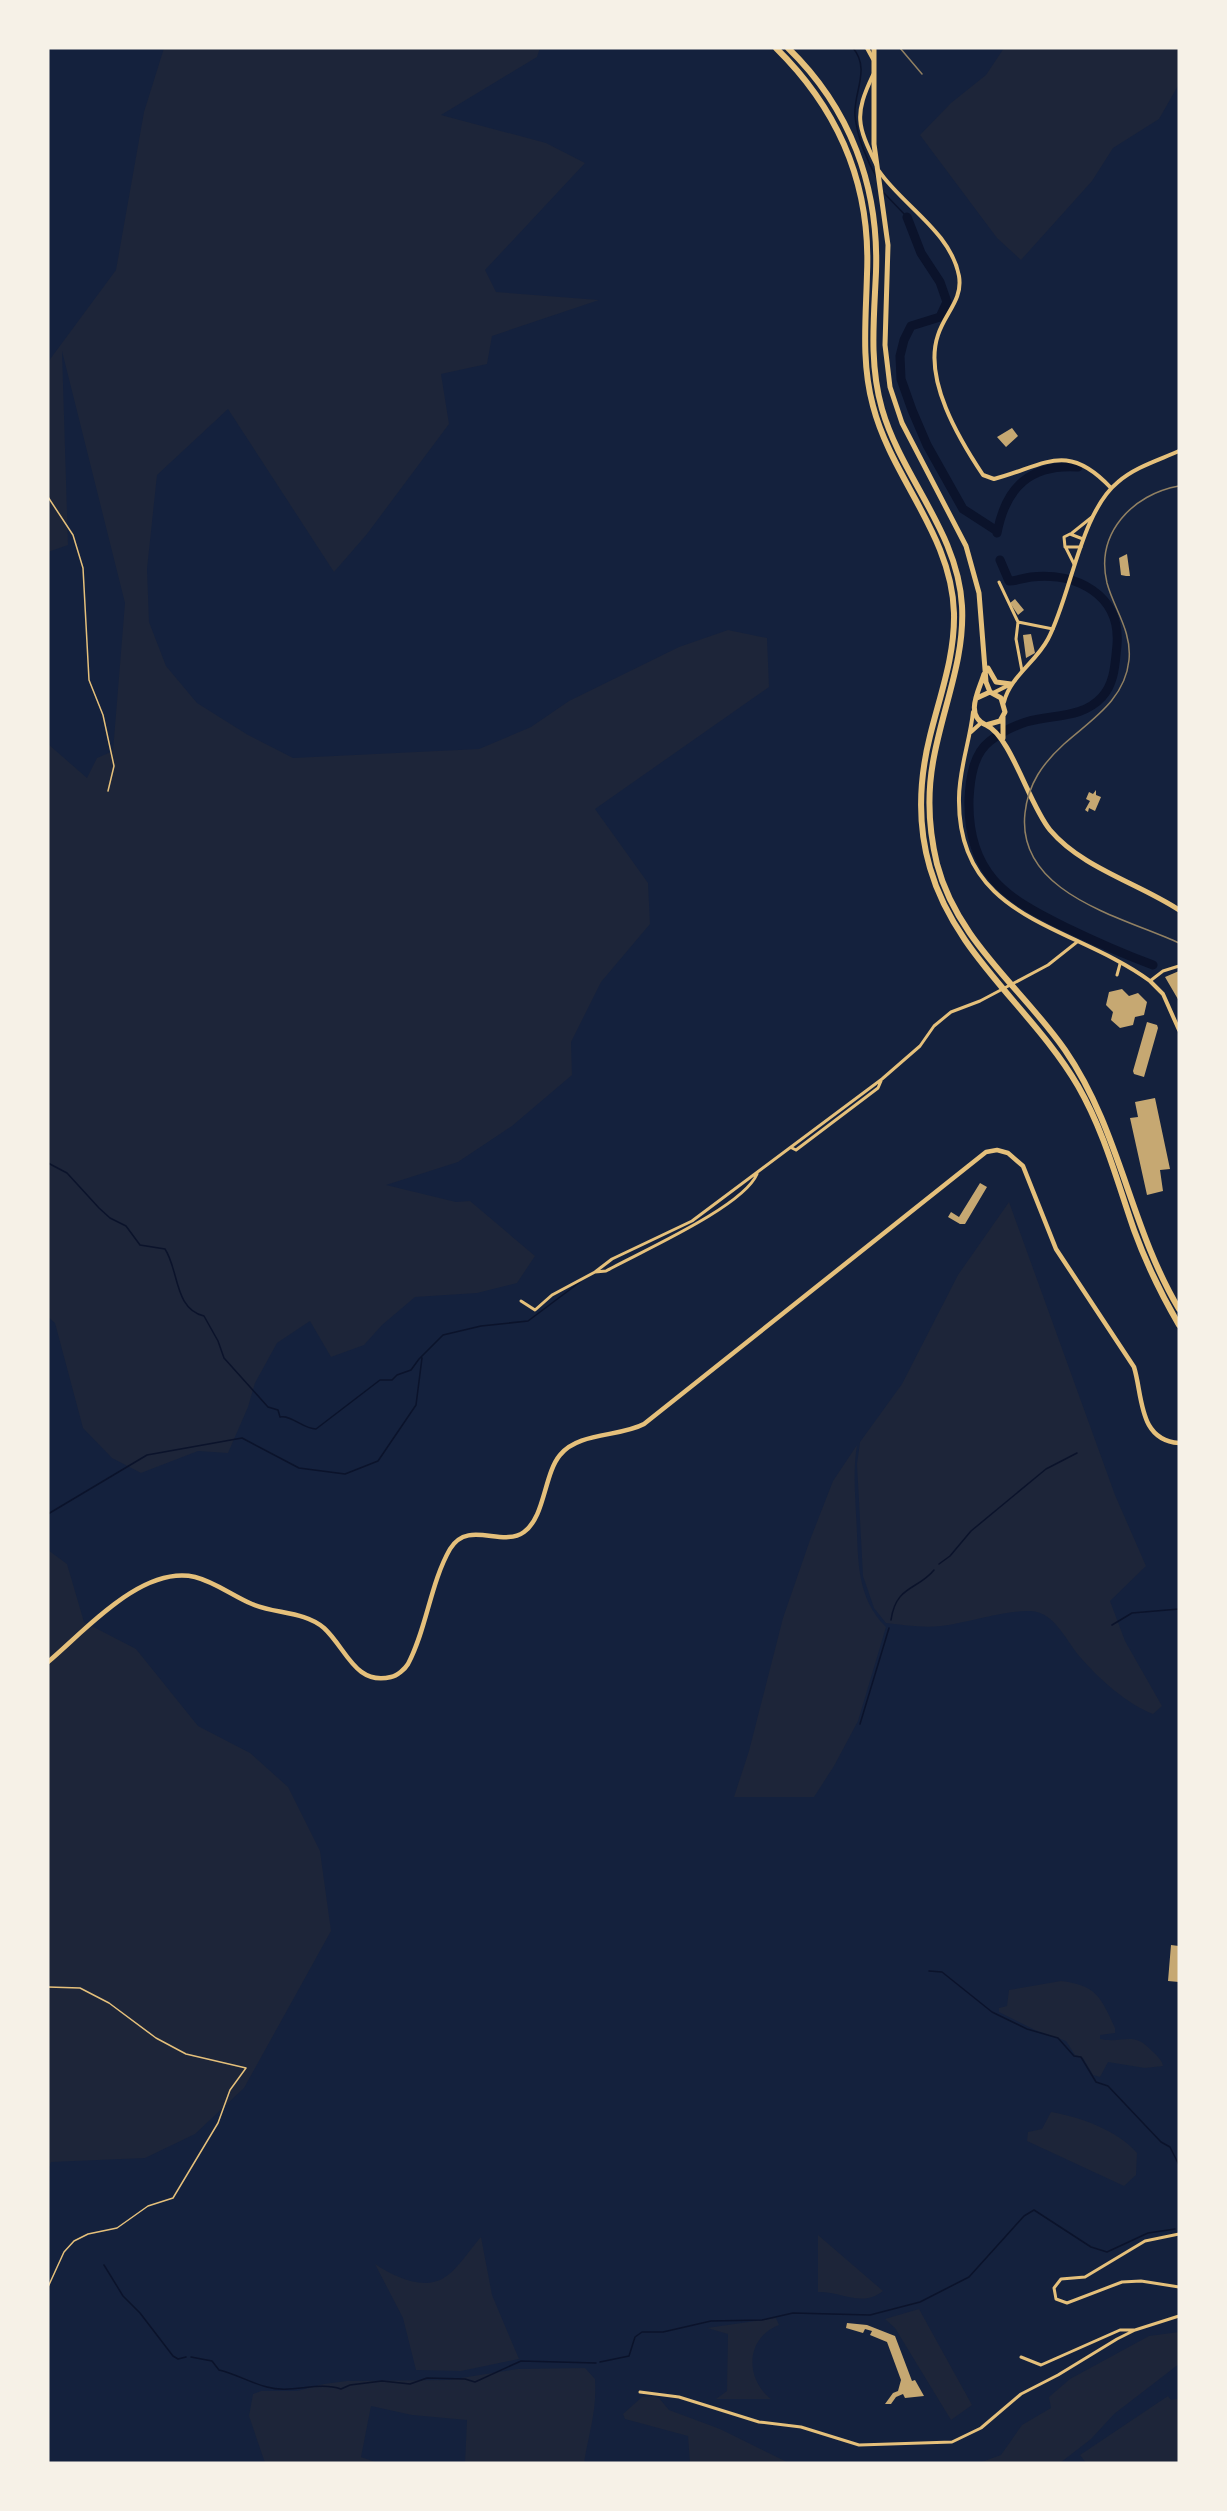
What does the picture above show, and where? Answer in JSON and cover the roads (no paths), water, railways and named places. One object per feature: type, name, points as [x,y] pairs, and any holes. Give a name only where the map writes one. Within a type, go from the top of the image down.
[{"type":"highway","points":[[776,48],[797,69],[827,108],[855,170],[867,226],[864,342],[868,389],[883,438],[933,531],[944,558],[953,598],[953,635],[949,666],[925,759],[922,822],[927,859],[940,898],[962,938],[1061,1059],[1095,1117],[1142,1251],[1179,1325]]},
{"type":"highway","points":[[788,48],[834,104],[863,168],[875,223],[873,342],[877,388],[891,435],[941,530],[952,556],[961,595],[962,626],[957,668],[933,760],[930,821],[938,869],[948,896],[968,933],[1066,1052],[1093,1097],[1112,1140],[1150,1251],[1179,1309]]},
{"type":"highway","points":[[874,48],[874,144],[886,225],[888,274],[885,345],[890,387],[902,423],[966,546],[979,593],[985,670],[991,693],[1004,702],[999,731],[1034,806],[1050,830],[1068,847],[1179,910]]},
{"type":"highway","points":[[985,655],[992,679],[1000,684],[1012,684]]},
{"type":"highway","points":[[985,670],[973,712],[984,724],[999,731]]},
{"type":"highway","points":[[977,699],[991,693]]},
{"type":"highway","points":[[984,724],[996,724],[1003,717]]},
{"type":"main road","points":[[48,1662],[133,1590],[151,1580],[181,1575],[210,1583],[273,1612],[311,1619],[325,1629],[363,1676],[377,1680],[394,1677],[407,1666],[451,1547],[469,1534],[487,1534],[505,1538],[516,1536],[527,1530],[544,1496],[561,1453],[582,1441],[632,1430],[644,1424],[986,1152],[997,1150],[1017,1158],[1023,1166],[1056,1249],[1134,1367],[1139,1385],[1142,1414],[1151,1431],[1165,1439],[1179,1443]]},
{"type":"street","points":[[867,48],[874,65],[859,111],[864,139],[890,186],[947,248],[958,274],[958,298],[935,344],[936,374],[942,398],[974,460],[983,475],[994,479],[1045,462],[1078,462],[1111,488]]},
{"type":"street","points":[[1004,702],[1012,684],[1043,649],[1053,629],[1094,516],[1111,488],[1134,471],[1179,451]]},
{"type":"street","points":[[1075,566],[1065,547],[1064,537],[1094,516]]},
{"type":"street","points":[[1070,534],[1085,540]]},
{"type":"street","points":[[1065,547],[1082,547]]},
{"type":"street","points":[[999,582],[1018,622],[1016,639],[1022,673]]},
{"type":"street","points":[[1018,622],[1053,629]]},
{"type":"street","points":[[991,693],[1012,684]]},
{"type":"street","points":[[973,712],[971,732],[960,778],[959,798],[963,843],[970,858],[984,879],[1004,901],[1148,980],[1167,1000],[1179,1030]]},
{"type":"street","points":[[971,732],[984,724]]},
{"type":"street","points":[[521,1301],[535,1310],[552,1295],[595,1272],[612,1259],[692,1221],[792,1148],[796,1150],[878,1088],[882,1079],[893,1067],[920,1046],[934,1026],[951,1012],[980,1001],[1048,965],[1077,942]]},
{"type":"street","points":[[1117,975],[1120,964]]},
{"type":"street","points":[[1148,980],[1163,971],[1179,966]]},
{"type":"street","points":[[595,1272],[606,1271],[702,1222],[753,1185],[757,1173]]},
{"type":"street","points":[[1179,2234],[1145,2241],[1093,2274],[1061,2279],[1054,2288],[1056,2299],[1067,2303],[1122,2282],[1141,2281],[1179,2287]]},
{"type":"street","points":[[640,2392],[692,2400],[759,2422],[819,2431],[859,2445],[952,2442],[981,2428],[1021,2394],[1135,2330],[1179,2316]]},
{"type":"street","points":[[1021,2357],[1041,2365],[1120,2330],[1135,2330]]},
{"type":"waterway","points":[[853,48],[861,64],[855,107],[856,124],[863,148],[877,178]]},
{"type":"waterway","points":[[884,193],[907,217]]},
{"type":"waterway","points":[[907,217],[921,253],[940,282],[947,302],[940,317],[911,326],[900,356],[901,379],[927,445],[963,509],[997,531]]},
{"type":"waterway","points":[[997,533],[1007,502],[1023,481],[1047,469],[1078,467]]},
{"type":"waterway","points":[[1000,560],[1009,581],[1048,576],[1064,578],[1093,590],[1104,600],[1112,613],[1117,645],[1110,686],[1094,704],[1066,715],[1026,722],[994,738],[984,746],[976,760],[969,799],[970,825],[975,846],[994,880],[1024,905],[1087,937],[1153,965]]},
{"type":"waterway","points":[[48,1163],[67,1173],[110,1218],[126,1226],[140,1245],[165,1249],[182,1297],[187,1306],[204,1316],[218,1341],[224,1358],[268,1407],[278,1410],[280,1417],[289,1418],[311,1428],[316,1429],[380,1380],[392,1380],[397,1375],[411,1370],[443,1335],[481,1326],[528,1321],[580,1282]]},
{"type":"waterway","points":[[48,1514],[147,1455],[242,1438],[299,1468],[345,1474],[378,1461],[416,1405],[422,1358]]},
{"type":"waterway","points":[[939,1564],[950,1556],[971,1531],[1046,1469],[1077,1453]]},
{"type":"waterway","points":[[891,1620],[898,1600],[903,1594],[934,1570]]},
{"type":"waterway","points":[[1112,1625],[1132,1613],[1179,1609]]},
{"type":"waterway","points":[[860,1724],[889,1628]]},
{"type":"waterway","points":[[929,1971],[942,1972],[992,2012],[1027,2029],[1058,2038],[1074,2056],[1081,2057],[1096,2082],[1108,2086],[1161,2142],[1170,2147],[1179,2165]]},
{"type":"waterway","points":[[600,2362],[629,2356],[635,2337],[642,2332],[663,2332],[711,2321],[762,2320],[793,2313],[870,2315],[920,2302],[969,2277],[1024,2216],[1034,2210],[1091,2247],[1107,2252],[1148,2233],[1175,2229]]},
{"type":"waterway","points":[[104,2265],[123,2296],[140,2313],[173,2356],[178,2359],[186,2357]]},
{"type":"waterway","points":[[191,2357],[212,2361],[219,2370],[276,2389],[323,2386],[341,2389],[350,2385],[382,2381],[410,2384],[427,2378],[465,2379],[475,2382],[521,2361],[596,2363]]},
{"type":"railway","points":[[900,48],[922,74]]},
{"type":"railway","points":[[1179,486],[1162,490],[1133,507],[1112,532],[1105,565],[1110,593],[1128,639],[1129,660],[1126,674],[1114,698],[1064,744],[1043,767],[1029,793],[1025,813],[1027,841],[1037,864],[1055,883],[1078,899],[1103,912],[1179,943]]}]
